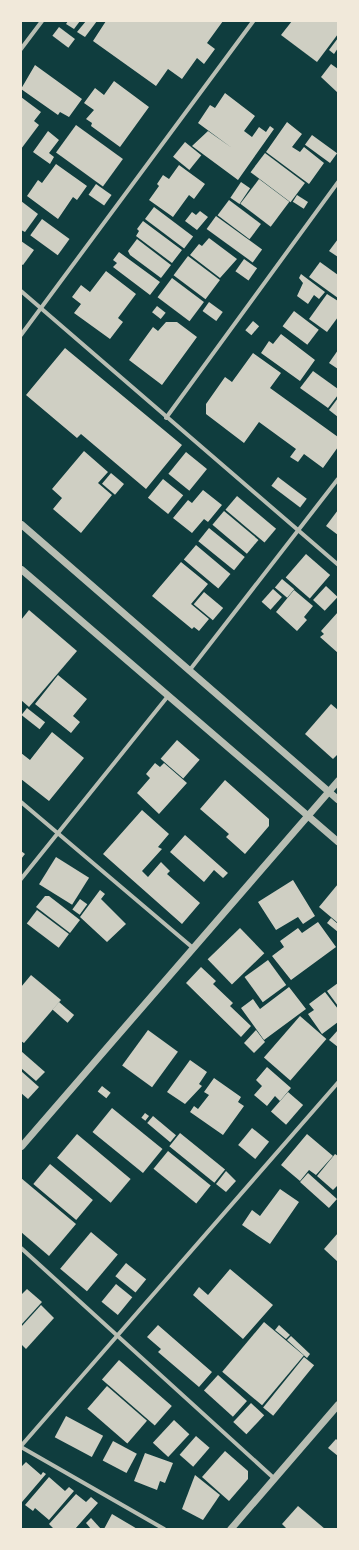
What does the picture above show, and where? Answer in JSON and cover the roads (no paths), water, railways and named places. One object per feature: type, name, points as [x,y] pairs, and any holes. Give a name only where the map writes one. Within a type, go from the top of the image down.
[{"type":"street","points":[[21,49],[42,21]]},
{"type":"street","points":[[21,335],[252,21]]},
{"type":"street","points":[[166,418],[338,182]]},
{"type":"street","points":[[21,291],[166,418],[338,565]]},
{"type":"street","points":[[189,671],[338,479]]},
{"type":"street","points":[[21,524],[338,800]]},
{"type":"street","points":[[21,569],[338,842]]},
{"type":"street","points":[[21,879],[168,696]]},
{"type":"street","points":[[21,1146],[338,780]]},
{"type":"street","points":[[21,802],[193,948]]},
{"type":"street","points":[[164,1529],[21,1447],[338,1082]]},
{"type":"street","points":[[21,1248],[119,1335],[274,1478]]},
{"type":"street","points":[[230,1529],[338,1404]]}]
